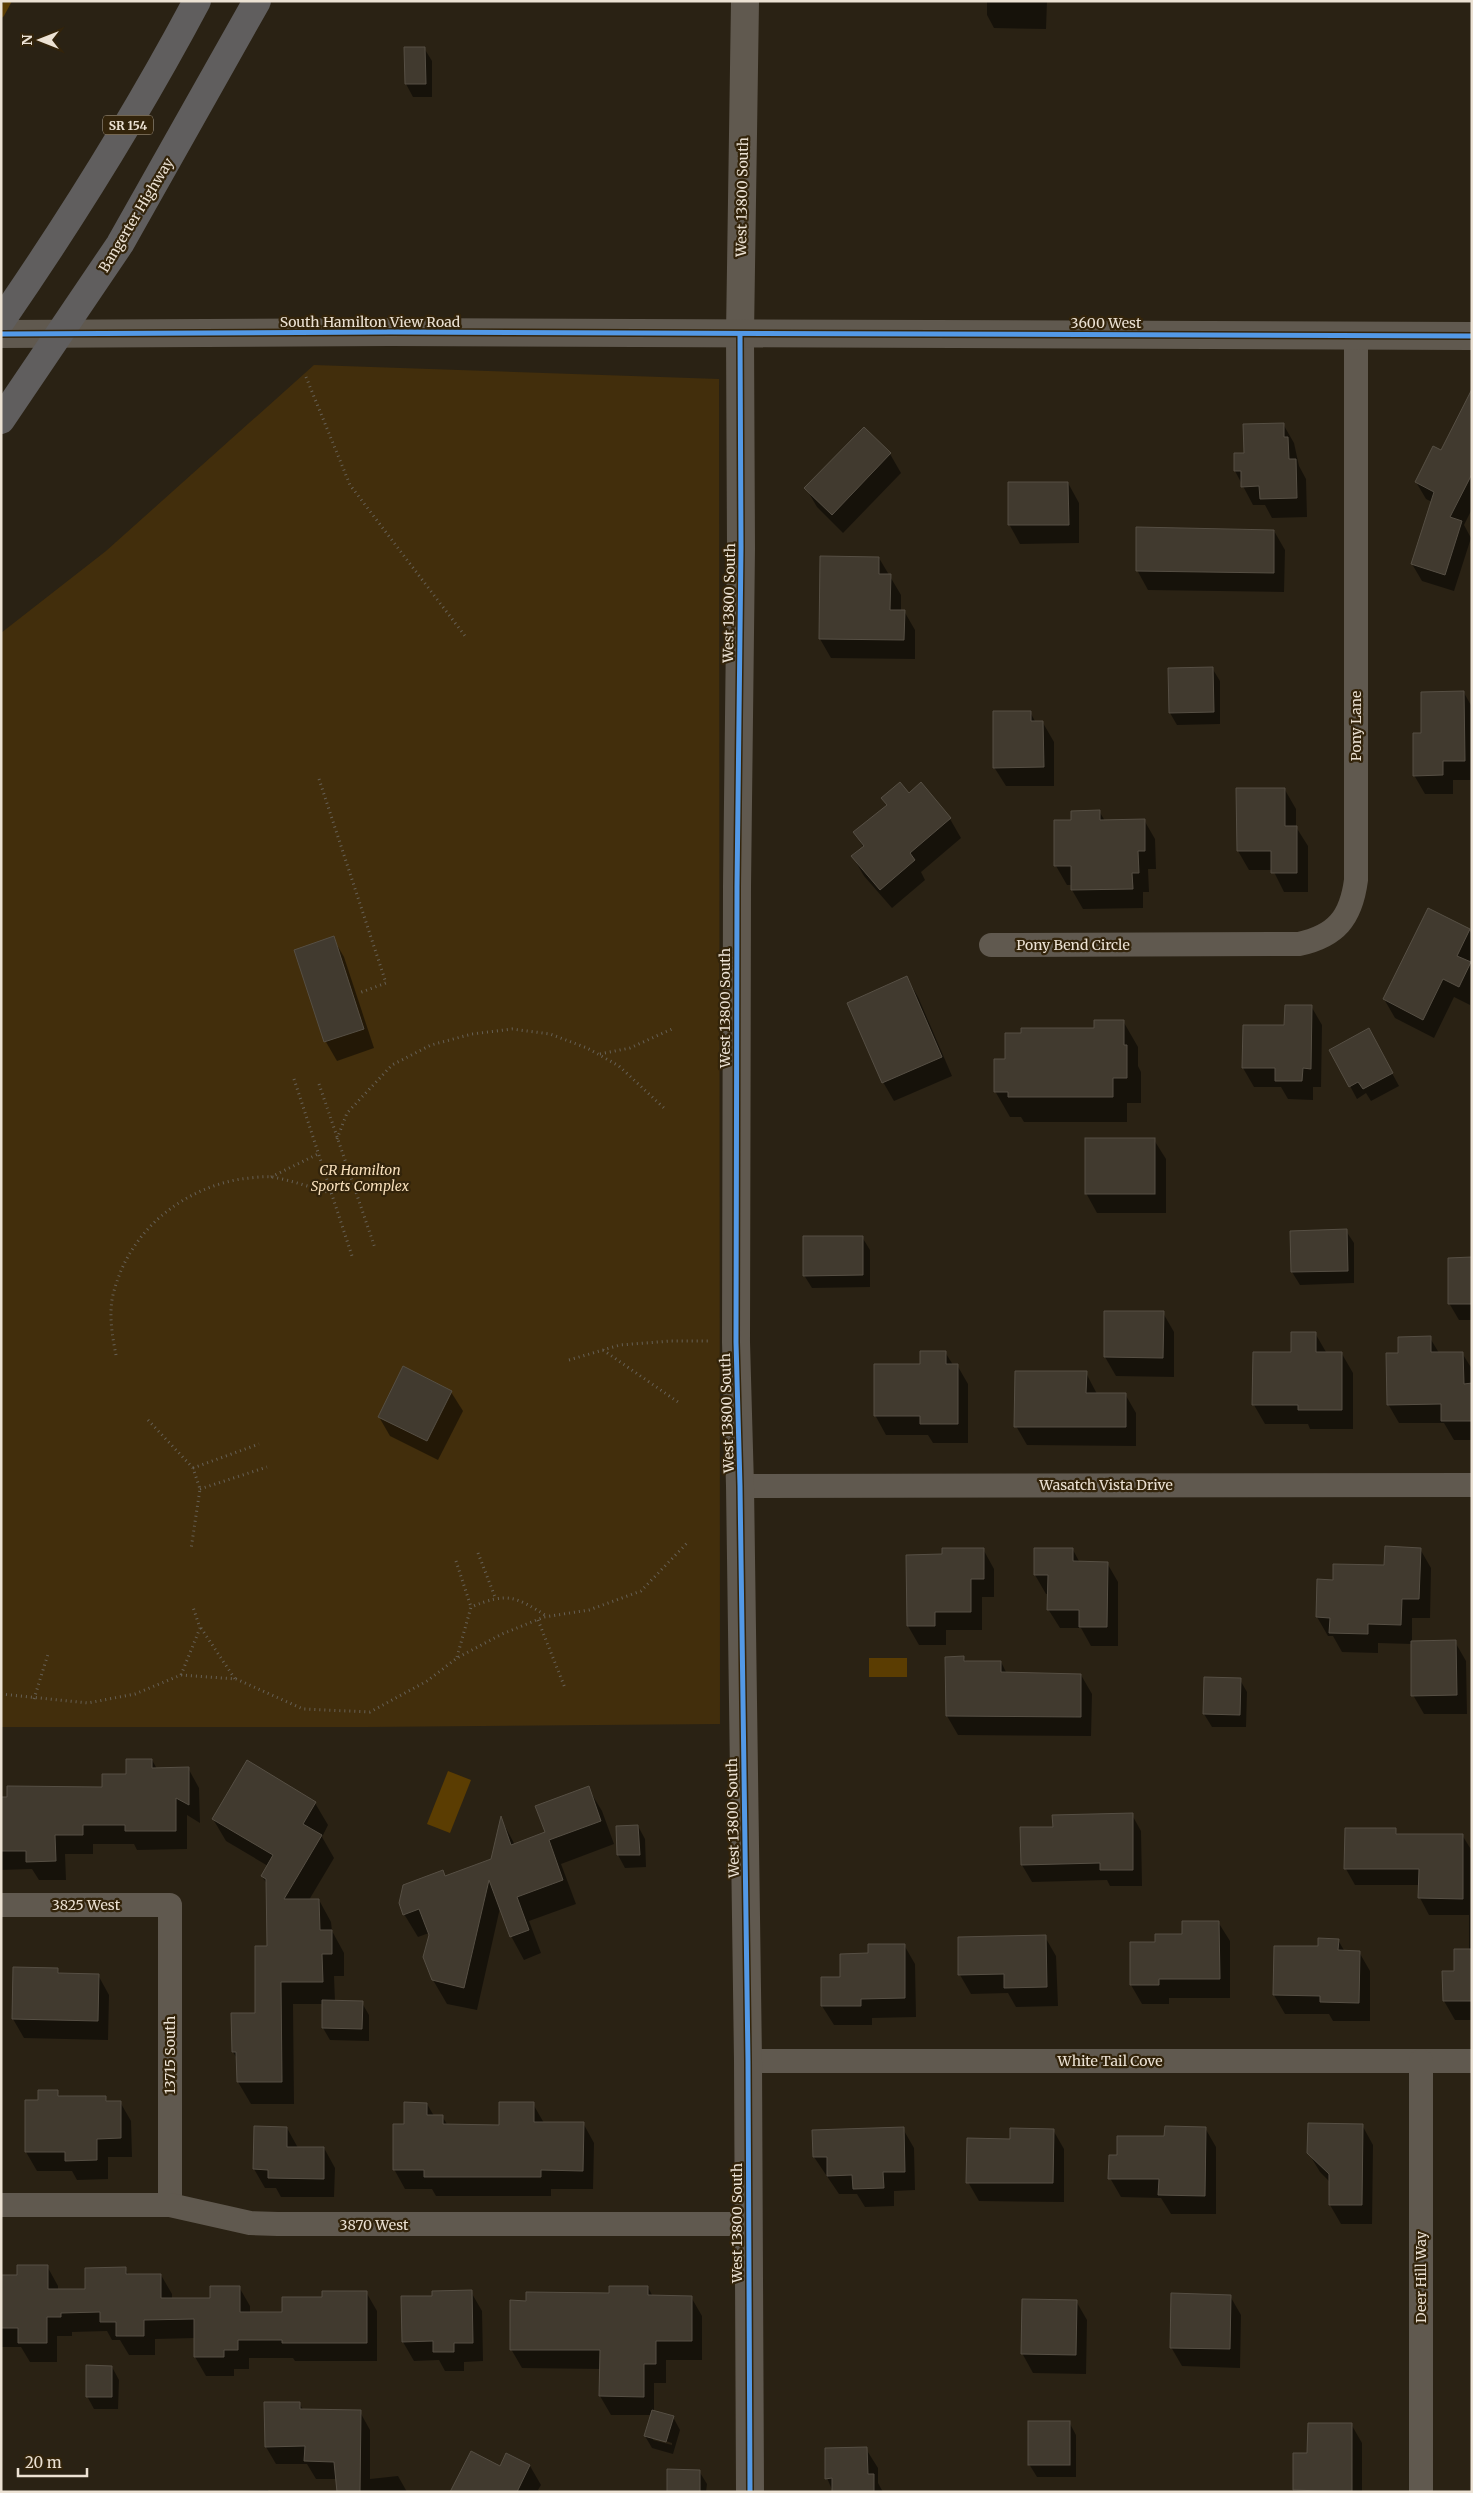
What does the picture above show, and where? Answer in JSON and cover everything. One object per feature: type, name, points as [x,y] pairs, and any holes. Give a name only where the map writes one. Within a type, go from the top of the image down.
[{"type":"highway","name":"SR 154","points":[[1,321],[53,246],[114,149],[197,1]]},
{"type":"highway","name":"Bangerter Highway","points":[[1,420],[120,244],[258,1]]},
{"type":"street","name":"West 13800 South","points":[[745,1],[740,334],[741,548],[737,887],[736,1342],[740,1486],[748,2061],[750,2492]]},
{"type":"street","name":"South Hamilton View Road","points":[[1,334],[740,334]]},
{"type":"street","name":"3600 West","points":[[740,334],[1472,336]]},
{"type":"street","name":"Pony Lane","points":[[1155,945],[1285,945],[1313,941],[1326,936],[1338,925],[1348,912],[1354,897],[1356,880],[1356,335]]},
{"type":"street","name":"Pony Bend Circle","points":[[990,945],[1155,945]]},
{"type":"street","name":"Wasatch Vista Drive","points":[[740,1486],[1472,1485]]},
{"type":"street","name":"3825 West","points":[[1,1905],[170,1905]]},
{"type":"street","name":"13715 South","points":[[170,1905],[170,2206]]},
{"type":"street","name":"White Tail Cove","points":[[748,2061],[1472,2061]]},
{"type":"street","name":"Deer Hill Way","points":[[1421,2061],[1421,2492]]},
{"type":"street","name":"3870 West","points":[[1,2205],[170,2206],[250,2223],[278,2224],[748,2224]]},
{"type":"path","points":[[306,377],[350,485],[465,636]]},
{"type":"path","points":[[319,779],[386,983],[358,993]]},
{"type":"path","points":[[599,1055],[630,1048],[672,1029]]},
{"type":"path","points":[[338,1138],[347,1113],[365,1092],[392,1066],[431,1045],[472,1034],[512,1030],[550,1034],[599,1055],[619,1066],[664,1108]]},
{"type":"path","points":[[294,1080],[352,1256]]},
{"type":"path","points":[[319,1084],[375,1248]]},
{"type":"path","points":[[116,1355],[111,1330],[113,1292],[131,1250],[156,1218],[188,1196],[221,1182],[271,1177],[318,1154]]},
{"type":"path","points":[[271,1177],[331,1193]]},
{"type":"path","points":[[569,1360],[620,1345],[671,1341],[718,1342]]},
{"type":"path","points":[[603,1350],[678,1402]]},
{"type":"path","points":[[148,1420],[193,1468],[200,1489],[191,1549]]},
{"type":"path","points":[[193,1468],[259,1444]]},
{"type":"path","points":[[200,1489],[267,1467]]},
{"type":"path","points":[[1,1694],[34,1699],[88,1702],[135,1694],[181,1675],[236,1680],[303,1709],[370,1712],[428,1681],[457,1658],[502,1634],[548,1617],[589,1610],[641,1591],[689,1541]]},
{"type":"path","points":[[478,1553],[495,1597]]},
{"type":"path","points":[[456,1561],[471,1607],[457,1658]]},
{"type":"path","points":[[471,1607],[495,1597],[519,1599],[548,1617]]},
{"type":"path","points":[[193,1607],[200,1628],[236,1680]]},
{"type":"path","points":[[538,1620],[565,1688]]},
{"type":"path","points":[[181,1675],[200,1628]]},
{"type":"path","points":[[34,1699],[48,1654]]},
{"type":"green space","name":"CR Hamilton Sports Complex","points":[[314,365],[719,379],[720,1724],[368,1727],[1,1727],[1,633],[106,551]]},
{"type":"shaded area","points":[[869,1658],[907,1658],[907,1677],[869,1677]]},
{"type":"shaded area","points":[[448,1771],[471,1780],[450,1833],[427,1824]]},
{"type":"building","points":[[404,47],[425,47],[426,84],[405,84]]},
{"type":"building","points":[[1472,389],[1472,474],[1450,517],[1462,521],[1445,575],[1411,564],[1434,492],[1415,482],[1433,446],[1441,450]]},
{"type":"building","points":[[1284,423],[1284,437],[1288,437],[1289,459],[1296,459],[1297,498],[1260,499],[1259,486],[1241,487],[1241,471],[1234,471],[1234,453],[1244,453],[1243,424]]},
{"type":"building","points":[[864,427],[891,453],[832,515],[804,488]]},
{"type":"building","points":[[1008,482],[1068,482],[1069,525],[1008,525]]},
{"type":"building","points":[[1136,527],[1274,530],[1274,573],[1136,571]]},
{"type":"building","points":[[820,556],[879,557],[879,574],[891,574],[890,610],[905,610],[904,640],[819,639]]},
{"type":"building","points":[[1213,667],[1214,712],[1169,713],[1168,668]]},
{"type":"building","points":[[1464,691],[1465,761],[1443,761],[1443,775],[1413,776],[1413,733],[1421,733],[1421,692]]},
{"type":"building","points":[[993,711],[1031,711],[1031,721],[1043,721],[1044,767],[993,768]]},
{"type":"building","points":[[900,782],[909,793],[921,782],[951,818],[910,853],[915,860],[880,890],[851,856],[864,846],[853,832],[887,805],[881,798]]},
{"type":"building","points":[[1236,788],[1285,788],[1285,826],[1297,826],[1297,873],[1271,873],[1271,851],[1237,851]]},
{"type":"building","points":[[1100,810],[1100,820],[1145,819],[1145,851],[1138,851],[1139,873],[1132,873],[1133,889],[1071,890],[1071,866],[1054,866],[1054,820],[1071,820],[1071,811]]},
{"type":"building","points":[[1428,908],[1470,929],[1457,956],[1471,962],[1459,987],[1443,979],[1423,1020],[1383,999]]},
{"type":"building","points":[[334,936],[364,1029],[324,1042],[294,950]]},
{"type":"building","points":[[907,976],[942,1057],[882,1083],[847,1003]]},
{"type":"building","points":[[1285,1005],[1312,1005],[1311,1069],[1303,1068],[1302,1081],[1275,1081],[1275,1068],[1242,1068],[1243,1025],[1284,1025]]},
{"type":"building","points":[[1094,1020],[1124,1020],[1124,1045],[1127,1045],[1127,1078],[1113,1078],[1113,1097],[1008,1097],[1008,1092],[994,1092],[994,1059],[1005,1059],[1005,1033],[1021,1033],[1021,1028],[1094,1028]]},
{"type":"building","points":[[1369,1028],[1393,1073],[1363,1089],[1358,1082],[1349,1087],[1329,1050]]},
{"type":"building","points":[[1085,1138],[1155,1138],[1155,1194],[1085,1194]]},
{"type":"building","points":[[1347,1229],[1348,1271],[1291,1272],[1290,1231]]},
{"type":"building","points":[[803,1236],[863,1236],[863,1275],[803,1276]]},
{"type":"building","points":[[1472,1257],[1472,1304],[1448,1304],[1448,1258]]},
{"type":"building","points":[[1104,1311],[1164,1311],[1163,1358],[1104,1357]]},
{"type":"building","points":[[1291,1332],[1316,1332],[1316,1352],[1342,1352],[1342,1410],[1298,1410],[1298,1405],[1252,1405],[1253,1352],[1291,1352]]},
{"type":"building","points":[[1431,1336],[1431,1352],[1463,1352],[1464,1384],[1472,1383],[1472,1421],[1441,1421],[1441,1404],[1387,1405],[1386,1353],[1398,1353],[1398,1337]]},
{"type":"building","points":[[920,1351],[946,1351],[946,1364],[958,1364],[958,1424],[920,1424],[920,1416],[874,1416],[874,1364],[920,1364]]},
{"type":"building","points":[[403,1366],[452,1391],[427,1441],[378,1417]]},
{"type":"building","points":[[1015,1371],[1087,1371],[1086,1393],[1126,1393],[1126,1427],[1014,1427]]},
{"type":"building","points":[[1385,1546],[1421,1548],[1419,1599],[1402,1599],[1401,1625],[1368,1624],[1368,1634],[1329,1633],[1330,1618],[1316,1617],[1317,1579],[1333,1580],[1333,1564],[1384,1565]]},
{"type":"building","points":[[942,1548],[984,1548],[984,1579],[971,1579],[971,1612],[935,1612],[935,1626],[907,1626],[906,1555],[942,1554]]},
{"type":"building","points":[[1034,1548],[1073,1548],[1073,1561],[1108,1562],[1107,1627],[1079,1627],[1079,1610],[1047,1610],[1048,1575],[1034,1575]]},
{"type":"building","points":[[1456,1640],[1457,1695],[1411,1696],[1411,1641]]},
{"type":"building","points":[[964,1656],[964,1661],[1001,1661],[1001,1672],[1081,1674],[1081,1717],[946,1716],[945,1657]]},
{"type":"building","points":[[1204,1677],[1241,1678],[1240,1715],[1203,1714]]},
{"type":"building","points":[[126,1759],[152,1759],[152,1768],[189,1767],[189,1805],[176,1798],[176,1831],[125,1831],[125,1825],[83,1825],[83,1835],[55,1835],[56,1861],[26,1862],[26,1851],[1,1851],[1,1797],[7,1797],[7,1786],[102,1787],[102,1774],[126,1774]]},
{"type":"building","points":[[247,1760],[316,1802],[303,1824],[322,1835],[284,1899],[319,1899],[320,1930],[332,1930],[332,1954],[322,1954],[323,1982],[281,1982],[282,2082],[237,2082],[236,2052],[232,2052],[231,2013],[255,2013],[255,1946],[267,1946],[266,1879],[261,1876],[273,1855],[212,1819]]},
{"type":"building","points":[[589,1786],[601,1821],[549,1840],[563,1880],[517,1897],[529,1930],[510,1937],[489,1880],[464,1988],[432,1980],[423,1957],[429,1935],[419,1909],[403,1915],[399,1903],[403,1885],[443,1870],[445,1876],[491,1859],[501,1816],[511,1845],[545,1832],[535,1806]]},
{"type":"building","points":[[1133,1813],[1133,1870],[1100,1870],[1100,1863],[1021,1865],[1020,1827],[1053,1827],[1052,1815]]},
{"type":"building","points":[[638,1825],[640,1855],[617,1855],[616,1826]]},
{"type":"building","points":[[1345,1828],[1396,1828],[1396,1834],[1463,1834],[1463,1899],[1418,1898],[1419,1869],[1344,1869]]},
{"type":"building","points":[[1182,1921],[1219,1921],[1220,1979],[1159,1979],[1159,1985],[1130,1985],[1130,1942],[1155,1942],[1155,1934],[1182,1934]]},
{"type":"building","points":[[1046,1935],[1047,1987],[1004,1988],[1004,1974],[958,1975],[958,1937]]},
{"type":"building","points":[[1318,1938],[1339,1939],[1338,1950],[1360,1951],[1359,2003],[1320,2002],[1320,1996],[1273,1995],[1274,1946],[1318,1946]]},
{"type":"building","points":[[868,1944],[905,1944],[905,1998],[861,1999],[861,2006],[821,2006],[821,1977],[840,1977],[840,1954],[868,1953]]},
{"type":"building","points":[[1454,1949],[1472,1949],[1472,2001],[1443,2001],[1442,1971],[1454,1971]]},
{"type":"building","points":[[13,1967],[58,1968],[58,1973],[99,1974],[98,2021],[12,2019]]},
{"type":"building","points":[[322,2000],[363,2001],[362,2029],[322,2028]]},
{"type":"building","points":[[38,2090],[58,2090],[58,2096],[106,2096],[106,2101],[121,2101],[121,2138],[97,2139],[97,2160],[65,2161],[65,2152],[25,2152],[25,2100],[38,2100]]},
{"type":"building","points":[[404,2102],[427,2103],[427,2115],[443,2115],[443,2124],[499,2125],[499,2102],[534,2102],[534,2122],[584,2122],[583,2171],[541,2170],[541,2177],[424,2177],[424,2170],[393,2170],[393,2124],[404,2124]]},
{"type":"building","points":[[1308,2123],[1363,2124],[1362,2205],[1329,2205],[1329,2174],[1307,2153]]},
{"type":"building","points":[[254,2126],[287,2127],[287,2147],[324,2147],[324,2179],[268,2178],[268,2170],[253,2169]]},
{"type":"building","points":[[1165,2126],[1206,2127],[1205,2196],[1158,2195],[1159,2179],[1108,2179],[1109,2155],[1117,2155],[1117,2136],[1164,2136]]},
{"type":"building","points":[[904,2127],[905,2172],[883,2172],[884,2188],[853,2189],[852,2175],[827,2176],[827,2157],[813,2157],[812,2130]]},
{"type":"building","points":[[1010,2128],[1054,2129],[1053,2183],[966,2183],[967,2138],[1010,2139]]},
{"type":"building","points":[[17,2265],[48,2265],[48,2289],[85,2289],[85,2268],[126,2267],[126,2274],[161,2274],[161,2298],[210,2298],[210,2286],[240,2286],[240,2312],[282,2312],[282,2297],[322,2297],[322,2291],[367,2291],[367,2343],[282,2343],[282,2340],[238,2340],[238,2350],[224,2350],[224,2357],[194,2357],[194,2319],[144,2320],[144,2336],[116,2336],[116,2322],[100,2322],[100,2312],[61,2313],[61,2317],[47,2317],[47,2343],[18,2343],[18,2328],[1,2328],[1,2275],[17,2275]]},
{"type":"building","points":[[609,2286],[648,2286],[648,2295],[692,2296],[692,2341],[656,2341],[656,2364],[644,2364],[644,2397],[599,2396],[600,2350],[510,2350],[510,2300],[526,2301],[526,2292],[609,2293]]},
{"type":"building","points":[[472,2290],[473,2343],[454,2343],[454,2352],[433,2352],[433,2341],[402,2342],[401,2296],[432,2296],[432,2291]]},
{"type":"building","points":[[1171,2293],[1231,2295],[1230,2349],[1170,2348]]},
{"type":"building","points":[[1022,2299],[1077,2300],[1076,2355],[1021,2354]]},
{"type":"building","points":[[86,2365],[112,2366],[112,2397],[86,2397]]},
{"type":"building","points":[[264,2402],[300,2402],[300,2409],[361,2410],[360,2492],[337,2492],[334,2462],[304,2461],[305,2446],[265,2447]]},
{"type":"building","points":[[652,2410],[674,2416],[666,2442],[644,2436]]},
{"type":"building","points":[[1028,2421],[1070,2421],[1070,2465],[1028,2465]]},
{"type":"building","points":[[1308,2423],[1352,2423],[1352,2492],[1293,2490],[1293,2453],[1307,2453]]},
{"type":"building","points":[[867,2447],[868,2474],[874,2474],[874,2492],[832,2492],[832,2478],[825,2479],[825,2448]]},
{"type":"building","points":[[471,2451],[500,2466],[506,2453],[530,2465],[517,2492],[450,2492]]},
{"type":"building","points":[[667,2469],[700,2470],[700,2492],[667,2492]]},
{"type":"waterway","points":[[1,14],[8,1]]},
{"type":"cycle path","points":[[1,334],[390,332],[1472,336]]},
{"type":"cycle path","points":[[740,334],[741,548],[737,887],[736,1342],[740,1486],[748,2061],[750,2492]]}]
